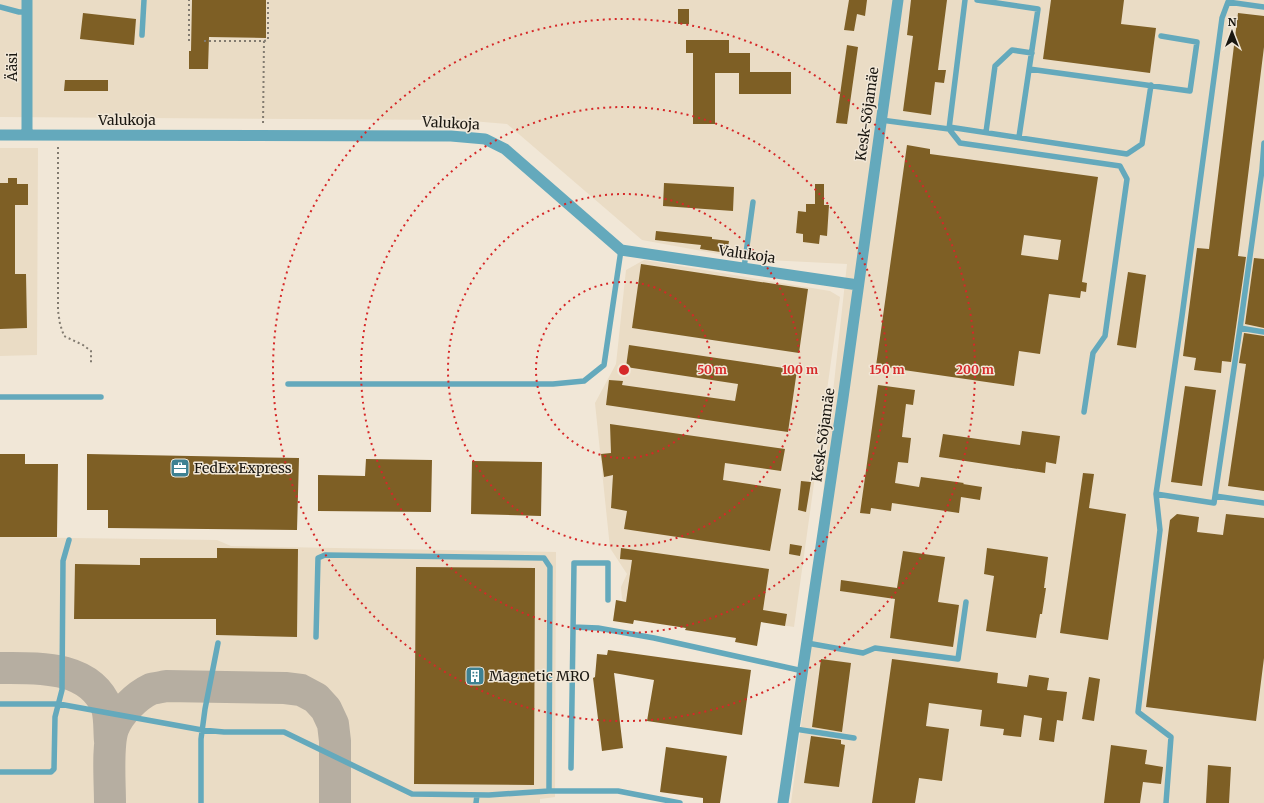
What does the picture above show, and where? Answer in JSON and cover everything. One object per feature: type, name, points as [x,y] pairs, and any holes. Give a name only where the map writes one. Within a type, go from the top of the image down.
[{"type":"street","name":"Ääsi","points":[[27,0],[27,135]]},
{"type":"street","name":"Kesk-Sõjamäe","points":[[783,803],[844,398],[858,285],[898,0]]},
{"type":"street","name":"Valukoja","points":[[0,135],[451,136],[485,139],[505,149],[621,250],[858,285]]},
{"type":"lane","points":[[142,34],[144,0]]},
{"type":"lane","points":[[965,0],[949,128],[960,143],[1120,166],[1127,179],[1105,336],[1094,353],[1084,412]]},
{"type":"lane","points":[[977,0],[1038,10],[1019,137]]},
{"type":"lane","points":[[1166,803],[1171,738],[1138,712],[1160,530],[1156,494],[1222,18],[1228,2],[1264,7]]},
{"type":"lane","points":[[0,7],[19,12],[27,12]]},
{"type":"lane","points":[[1029,69],[1190,91],[1197,42],[1161,36]]},
{"type":"lane","points":[[986,132],[995,66],[1012,50],[1032,52]]},
{"type":"lane","points":[[881,120],[986,132],[1128,154],[1142,144],[1151,85]]},
{"type":"lane","points":[[1156,494],[1214,503],[1263,170],[1264,143]]},
{"type":"lane","points":[[744,268],[753,202]]},
{"type":"lane","points":[[288,384],[545,384],[584,381],[604,365],[621,250]]},
{"type":"lane","points":[[1240,328],[1264,332]]},
{"type":"lane","points":[[0,397],[101,397]]},
{"type":"lane","points":[[1215,496],[1264,503]]},
{"type":"lane","points":[[0,772],[51,772],[54,769],[55,717],[62,690],[63,561],[69,540]]},
{"type":"lane","points":[[316,636],[318,558],[325,555],[544,558],[550,567],[549,791]]},
{"type":"lane","points":[[571,768],[574,563],[608,563],[608,600]]},
{"type":"lane","points":[[808,643],[863,653],[875,648],[958,659],[966,602]]},
{"type":"lane","points":[[573,627],[596,627],[654,638],[803,671]]},
{"type":"lane","points":[[201,803],[202,730],[218,643]]},
{"type":"lane","points":[[0,704],[59,704],[202,730],[224,732],[284,732],[412,794],[476,795],[549,791],[618,791],[680,803]]},
{"type":"lane","points":[[794,729],[854,738]]},
{"type":"lane","points":[[476,795],[476,803]]},
{"type":"path","points":[[189,0],[189,41]]},
{"type":"path","points":[[204,41],[268,40],[268,0]]},
{"type":"path","points":[[263,128],[264,41]]},
{"type":"path","points":[[58,143],[58,304],[60,324],[64,336],[83,344],[91,351],[92,365]]},
{"type":"shaded area","points":[[0,0],[1264,0],[1264,803],[791,803],[809,665],[827,447],[847,264],[746,259],[642,240],[507,124],[460,120],[0,117]]},
{"type":"shaded area","points":[[0,148],[38,148],[37,355],[0,356]]},
{"type":"shaded area","points":[[644,260],[830,291],[840,297],[794,627],[626,602],[622,599],[621,587],[627,574],[610,548],[595,403],[616,364],[626,270]]},
{"type":"shaded area","points":[[0,537],[217,540],[231,546],[556,552],[555,797],[540,799],[540,803],[0,803]]},
{"type":"building","points":[[192,0],[266,0],[266,38],[209,37],[208,69],[189,69],[189,51],[191,51]]},
{"type":"building","points":[[849,0],[867,0],[865,16],[857,14],[854,31],[844,30]]},
{"type":"building","points":[[911,0],[947,0],[938,70],[946,70],[944,83],[935,82],[931,115],[903,111],[913,36],[907,35]]},
{"type":"building","points":[[1051,0],[1124,0],[1121,24],[1156,28],[1150,73],[1043,59]]},
{"type":"building","points":[[678,9],[689,9],[689,24],[678,24]]},
{"type":"building","points":[[83,13],[136,19],[134,45],[80,39]]},
{"type":"building","points":[[1238,13],[1264,16],[1264,47],[1238,256],[1246,257],[1231,362],[1222,361],[1221,373],[1194,370],[1196,358],[1183,356],[1197,248],[1209,249]]},
{"type":"building","points":[[686,40],[729,40],[729,53],[750,53],[750,72],[791,72],[791,94],[739,94],[739,73],[715,73],[715,124],[693,124],[693,53],[686,53]]},
{"type":"building","points":[[847,45],[858,47],[847,124],[836,123]]},
{"type":"building","points":[[65,80],[108,80],[108,91],[64,91]]},
{"type":"building","points":[[907,145],[930,149],[930,154],[1098,177],[1082,282],[1087,283],[1086,292],[1081,291],[1080,298],[1049,294],[1040,354],[1019,351],[1014,386],[876,366]],"holes":[[[1024,235],[1061,240],[1058,260],[1021,255]]]},
{"type":"building","points":[[8,178],[17,178],[17,184],[28,184],[28,205],[15,205],[15,274],[26,274],[27,328],[0,329],[0,183],[8,183]]},
{"type":"building","points":[[664,183],[734,187],[733,211],[663,206]]},
{"type":"building","points":[[815,184],[824,184],[824,205],[829,205],[827,236],[820,235],[819,244],[803,242],[803,234],[796,233],[798,211],[806,212],[806,204],[815,204]]},
{"type":"building","points":[[656,231],[712,237],[712,239],[729,241],[727,253],[700,249],[701,245],[655,240]]},
{"type":"building","points":[[1254,258],[1264,259],[1264,328],[1245,324]]},
{"type":"building","points":[[641,264],[808,289],[799,353],[632,328]]},
{"type":"building","points":[[1128,272],[1146,275],[1136,348],[1117,345]]},
{"type":"building","points":[[1244,333],[1264,336],[1264,491],[1228,486],[1246,364],[1239,363]]},
{"type":"building","points":[[629,345],[797,370],[788,432],[606,405],[609,380],[623,381],[622,385],[735,401],[738,384],[626,367]]},
{"type":"building","points":[[878,385],[915,390],[913,405],[906,404],[902,437],[911,438],[908,463],[898,462],[895,483],[919,487],[921,477],[964,483],[963,484],[982,487],[980,500],[961,497],[959,513],[892,503],[891,511],[871,508],[870,514],[860,513]]},
{"type":"building","points":[[1185,386],[1216,390],[1202,486],[1171,482]]},
{"type":"building","points":[[610,424],[785,449],[781,471],[725,463],[723,480],[781,489],[770,551],[624,529],[627,511],[611,508],[613,475],[604,477],[601,454],[611,453]]},
{"type":"building","points":[[1022,431],[1060,436],[1056,464],[1046,462],[1045,473],[939,457],[943,434],[1020,445]]},
{"type":"building","points":[[0,454],[25,454],[25,464],[58,464],[57,537],[0,537]]},
{"type":"building","points":[[87,454],[299,458],[297,530],[108,528],[108,510],[87,510]]},
{"type":"building","points":[[366,459],[432,460],[431,512],[318,511],[318,475],[365,476]]},
{"type":"building","points":[[472,461],[542,462],[541,516],[471,514]]},
{"type":"building","points":[[1083,473],[1094,474],[1089,508],[1126,514],[1108,640],[1060,633]]},
{"type":"building","points":[[801,481],[811,482],[806,512],[798,510]]},
{"type":"building","points":[[1177,514],[1199,517],[1197,532],[1223,535],[1226,514],[1264,518],[1264,658],[1256,721],[1146,707],[1170,520]]},
{"type":"building","points":[[790,544],[802,546],[800,556],[789,554]]},
{"type":"building","points":[[217,548],[298,549],[297,637],[216,635],[216,619],[74,619],[75,564],[140,565],[140,558],[217,558]]},
{"type":"building","points":[[621,548],[769,569],[763,610],[787,614],[785,626],[761,622],[757,646],[735,642],[736,638],[685,630],[686,628],[634,620],[633,624],[613,621],[616,600],[626,602],[632,560],[620,559]]},
{"type":"building","points":[[987,548],[1048,557],[1044,588],[1046,588],[1036,638],[986,631],[994,576],[984,574]]},
{"type":"building","points":[[903,551],[945,557],[938,602],[959,605],[953,647],[890,638],[895,599],[840,591],[841,580],[897,588]]},
{"type":"building","name":"Magnetic MRO","points":[[416,567],[535,568],[534,785],[414,784]]},
{"type":"building","points":[[608,650],[751,670],[742,735],[647,721],[654,680],[614,673],[623,748],[602,751],[593,678],[595,677],[597,654],[607,655]]},
{"type":"building","points":[[821,659],[851,663],[842,732],[812,727]]},
{"type":"building","points":[[892,659],[998,673],[997,683],[1027,687],[1029,675],[1049,678],[1047,690],[1067,692],[1063,721],[1057,720],[1054,742],[1039,740],[1042,718],[1024,715],[1021,737],[1003,735],[1004,729],[980,726],[982,710],[929,703],[926,726],[949,729],[942,781],[919,778],[915,803],[872,803]]},
{"type":"building","points":[[1089,677],[1100,679],[1094,721],[1082,719]]},
{"type":"building","points":[[811,736],[841,740],[841,744],[845,745],[839,787],[804,783]]},
{"type":"building","points":[[1111,745],[1147,750],[1145,764],[1163,767],[1161,784],[1143,782],[1140,803],[1104,803]]},
{"type":"building","points":[[666,747],[727,756],[720,803],[703,803],[703,798],[660,792]]},
{"type":"building","points":[[1208,765],[1231,767],[1229,803],[1206,803]]},
{"type":"taxiway","points":[[0,668],[46,669],[76,676],[99,694],[107,708],[110,741]]},
{"type":"taxiway","points":[[110,803],[109,765],[110,745],[113,729],[119,717],[140,696],[151,689],[166,686],[285,688],[301,690],[316,698],[326,709],[333,724],[335,741],[335,803]]},
{"type":"place","name":"FedEx Express","points":[[180,468]]},
{"type":"place","name":"Magnetic MRO","points":[[475,676]]}]
